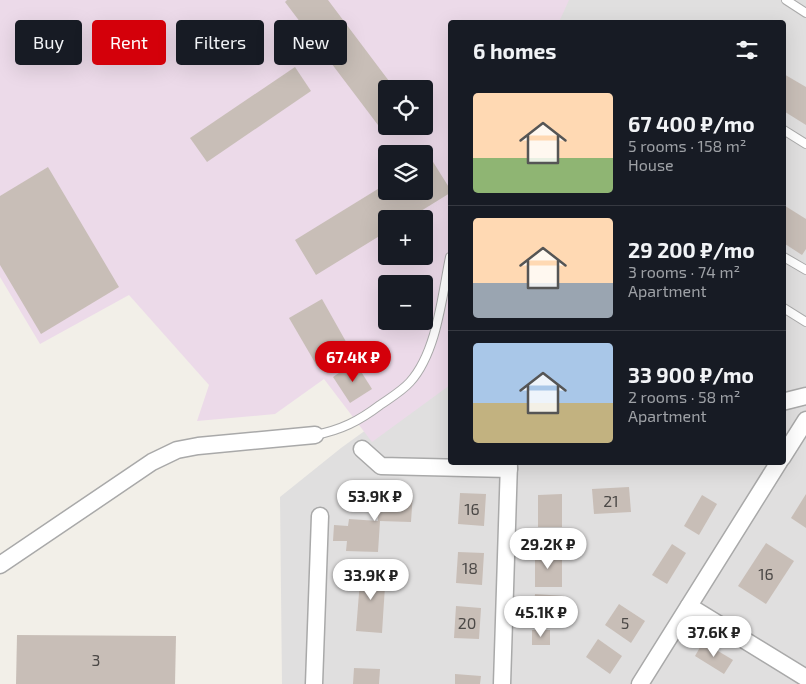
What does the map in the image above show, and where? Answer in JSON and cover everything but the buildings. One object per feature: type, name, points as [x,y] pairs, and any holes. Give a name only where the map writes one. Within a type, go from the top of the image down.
[{"type":"street","points":[[786,401],[806,396]]},
{"type":"street","points":[[786,454],[800,441],[806,420]]},
{"type":"street","points":[[0,565],[152,462],[177,450],[198,446],[315,435]]},
{"type":"street","points":[[362,449],[380,466],[509,466],[502,684]]},
{"type":"street","points":[[640,684],[778,465]]},
{"type":"street","points":[[314,684],[320,516]]},
{"type":"street","points":[[689,606],[806,678]]},
{"type":"lane","points":[[786,0],[806,13]]},
{"type":"lane","points":[[786,132],[806,144]]},
{"type":"lane","points":[[786,258],[806,270]]},
{"type":"lane","points":[[315,435],[337,431],[357,422],[409,384],[422,367],[430,349],[448,266]]},
{"type":"lane","points":[[786,310],[806,322]]},
{"type":"shaded area","points":[[0,0],[569,0],[560,20],[448,20],[448,386],[372,442],[324,379],[275,414],[197,421],[209,385],[129,295],[40,344],[0,277]]},
{"type":"shaded area","points":[[544,0],[806,0],[806,684],[282,684],[280,497],[341,448],[448,371],[448,465],[786,465],[786,20],[534,20]]}]
